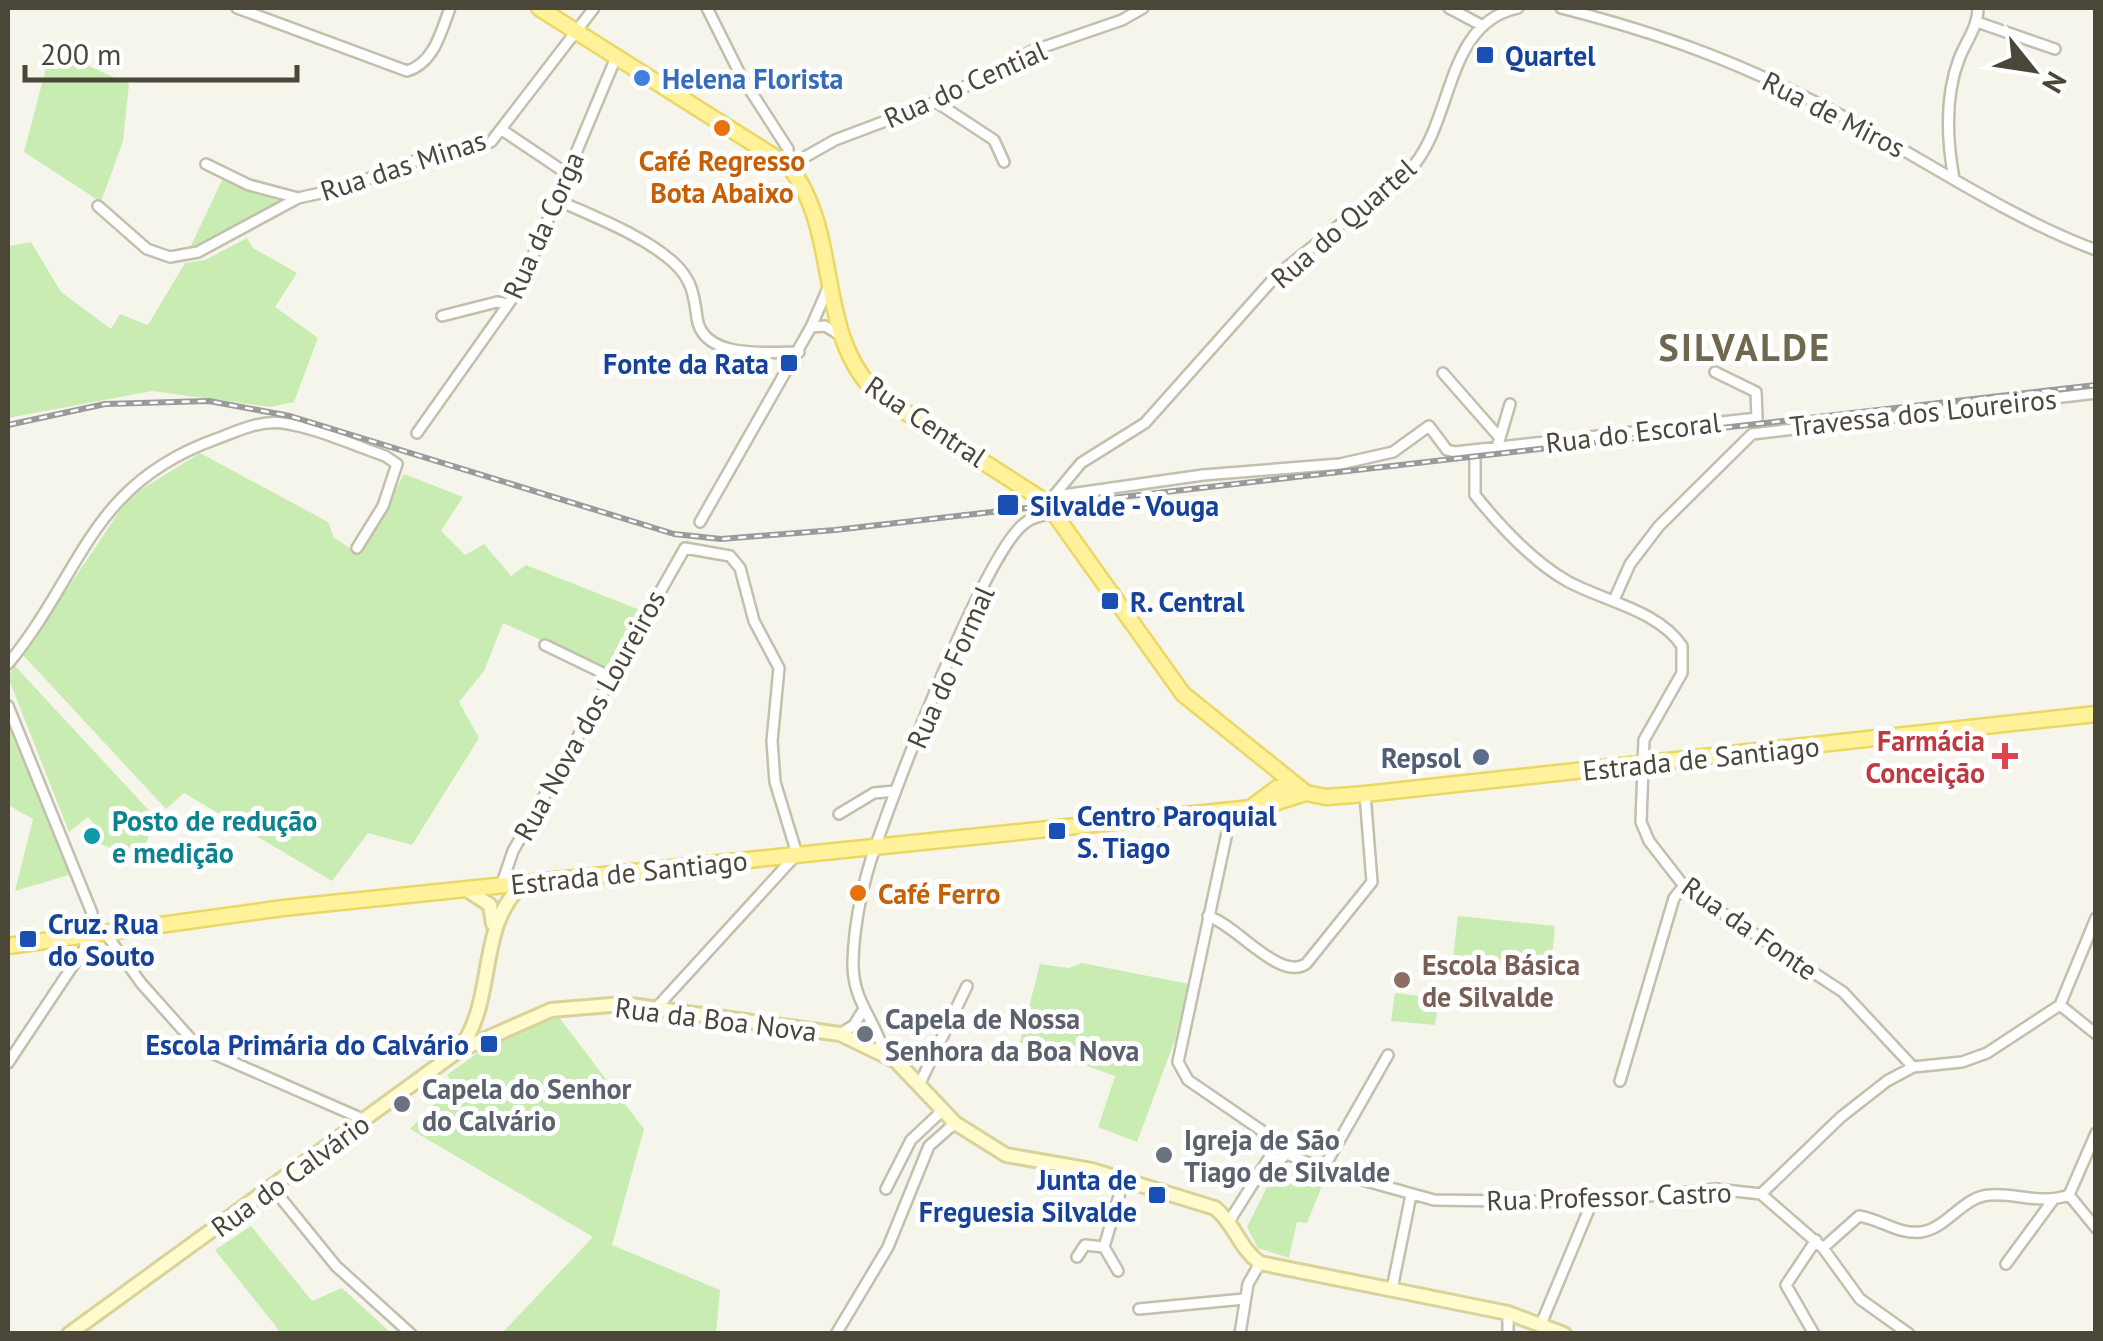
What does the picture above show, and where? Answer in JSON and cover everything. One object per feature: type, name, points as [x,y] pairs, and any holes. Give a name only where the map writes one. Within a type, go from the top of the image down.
[{"type":"main road","name":"Rua Central","points":[[539,8],[789,166],[810,202],[840,336],[860,377],[877,394],[1052,503],[1183,694],[1284,786]]},
{"type":"main road","name":"Estrada de Santiago","points":[[8,946],[97,931],[524,883],[1252,807],[1284,786],[1365,794],[2096,714]]},
{"type":"main road","points":[[495,909],[524,883]]},
{"type":"main road","points":[[495,909],[491,895],[501,886]]},
{"type":"main road","points":[[467,890],[495,909]]},
{"type":"main road","name":"Rua do Calvário","points":[[69,1334],[458,1051],[471,1034],[483,1002],[495,909]]},
{"type":"main road","points":[[483,1002],[491,1019],[508,1026]]},
{"type":"main road","name":"Rua da Boa Nova","points":[[458,1051],[551,1010],[658,1006],[840,1034],[884,1053],[955,1123],[1006,1156],[1124,1179],[1215,1208],[1230,1220]]},
{"type":"main road","points":[[1230,1220],[1242,1248],[1260,1264],[1508,1313],[1564,1334]]},
{"type":"street","points":[[237,8],[407,71],[420,67],[430,54],[450,8]]},
{"type":"street","name":"Rua das Minas","points":[[98,206],[147,249],[170,257],[216,244],[298,198],[348,187],[406,164],[482,145],[502,130],[594,8]]},
{"type":"street","points":[[707,8],[741,76],[780,133],[788,150],[789,166]]},
{"type":"street","name":"Rua do Cential","points":[[789,166],[835,140],[936,102],[999,66],[1143,8]]},
{"type":"street","points":[[1449,8],[1480,25],[1495,12],[1518,8]]},
{"type":"street","name":"Rua de Miros","points":[[1560,8],[1700,47],[1825,106],[2026,222],[2096,250]]},
{"type":"street","points":[[1954,178],[1948,148],[1951,89],[1959,60],[1977,22],[1978,8]]},
{"type":"street","points":[[1977,22],[2054,49]]},
{"type":"street","name":"Rua do Quartel","points":[[1052,503],[1081,463],[1146,422],[1276,276],[1414,165],[1426,150],[1452,76],[1480,25]]},
{"type":"street","name":"Rua da Corga","points":[[417,433],[519,289],[617,55]]},
{"type":"street","points":[[936,102],[994,140],[1004,162]]},
{"type":"street","points":[[502,130],[566,173]]},
{"type":"street","name":"Rua das Minas","points":[[206,164],[249,185],[298,198]]},
{"type":"street","points":[[556,200],[673,262],[694,288],[697,321],[704,336],[737,350],[799,352]]},
{"type":"street","points":[[700,522],[799,352],[829,283]]},
{"type":"street","points":[[442,316],[497,302],[508,304]]},
{"type":"street","points":[[811,327],[825,326],[840,336]]},
{"type":"street","name":"Rua do Escoral","points":[[1052,503],[1202,476],[1340,464],[1394,452],[1429,426],[1447,450],[1757,418],[1756,392],[1714,372]]},
{"type":"street","points":[[1443,373],[1498,443]]},
{"type":"street","name":"Travessa dos Loureiros","points":[[1614,600],[1630,564],[1660,526],[1752,434],[2096,394]]},
{"type":"street","name":"Rua do Escoral","points":[[1498,443],[1510,404]]},
{"type":"street","points":[[8,664],[57,597],[76,553],[126,490],[190,448],[262,422],[302,429],[386,456],[397,464],[383,506],[358,548]]},
{"type":"street","points":[[1475,460],[1475,496],[1534,556],[1570,582],[1614,600]]},
{"type":"street","name":"Rua do Formal","points":[[862,1012],[855,988],[855,938],[876,845],[896,791],[967,621],[999,559],[1024,523],[1052,503]]},
{"type":"street","name":"Rua Nova dos Loureiros","points":[[501,886],[513,851],[685,548],[722,554],[736,561],[754,622],[775,653],[779,668],[772,741],[776,782],[797,854]]},
{"type":"street","name":"Rua da Fonte","points":[[1614,600],[1672,634],[1684,653],[1677,686],[1644,740],[1643,832],[1684,886],[1842,992],[1913,1067]]},
{"type":"street","points":[[545,644],[609,676]]},
{"type":"street","points":[[8,706],[97,931],[141,983],[198,1047],[364,1120]]},
{"type":"street","points":[[839,814],[874,793],[896,791]]},
{"type":"street","points":[[1208,916],[1226,923],[1283,967],[1296,969],[1306,964],[1372,882],[1365,794]]},
{"type":"street","points":[[1230,1220],[1277,1150],[1260,1129],[1188,1080],[1178,1062],[1232,809]]},
{"type":"street","points":[[658,1006],[797,854]]},
{"type":"street","points":[[1620,1081],[1674,898],[1684,886]]},
{"type":"street","points":[[1909,1334],[1860,1299],[1819,1244],[1761,1194],[1841,1117],[1886,1081],[1913,1067],[1962,1062],[1987,1053],[2060,1005],[2096,918]]},
{"type":"street","points":[[8,1063],[97,931]]},
{"type":"street","points":[[61,937],[74,963]]},
{"type":"street","points":[[919,1084],[966,986]]},
{"type":"street","points":[[2060,1005],[2096,1034]]},
{"type":"street","points":[[840,1034],[854,1025],[862,1012],[879,1035],[884,1053]]},
{"type":"street","points":[[1322,1169],[1388,1055]]},
{"type":"street","points":[[886,1189],[911,1140],[942,1110]]},
{"type":"street","points":[[836,1334],[888,1247],[929,1146],[955,1123]]},
{"type":"street","points":[[1814,1334],[1786,1284],[1819,1244],[1860,1216],[1905,1232],[1922,1232],[1940,1225],[1975,1198],[1992,1194],[2053,1200],[2069,1194],[2096,1133]]},
{"type":"street","name":"Rua Professor Castro","points":[[1277,1150],[1322,1169],[1411,1194],[1462,1202],[1592,1202],[1716,1189],[1761,1194]]},
{"type":"street","points":[[1118,1272],[1104,1246],[1124,1179]]},
{"type":"street","points":[[271,1186],[336,1266],[411,1334]]},
{"type":"street","points":[[1392,1289],[1411,1194]]},
{"type":"street","points":[[2069,1194],[2096,1228]]},
{"type":"street","points":[[2006,1264],[2053,1200]]},
{"type":"street","points":[[1541,1324],[1592,1202]]},
{"type":"street","points":[[1077,1256],[1085,1244],[1104,1246]]},
{"type":"street","points":[[1240,1334],[1244,1299],[1260,1264]]},
{"type":"street","points":[[1139,1310],[1244,1299]]},
{"type":"street","points":[[1508,1313],[1508,1334]]},
{"type":"green space","points":[[51,49],[129,84],[123,141],[101,202],[24,152]]},
{"type":"green space","points":[[223,178],[280,201],[227,235],[189,250]]},
{"type":"green space","points":[[247,238],[253,248],[297,273],[275,307],[318,338],[294,402],[270,407],[152,391],[8,418],[8,246],[31,242],[61,292],[111,329],[120,314],[148,325],[185,263],[205,260]]},
{"type":"green space","points":[[200,453],[328,522],[334,538],[361,555],[404,474],[463,497],[441,531],[465,555],[484,544],[511,576],[526,565],[640,610],[606,669],[503,623],[484,671],[459,702],[479,738],[412,845],[368,833],[332,881],[184,793],[166,809],[23,655],[129,497]]},
{"type":"green space","points":[[15,666],[157,819],[138,860],[101,844],[101,832],[88,817],[69,832],[8,677]]},
{"type":"green space","points":[[8,717],[72,874],[15,891],[33,819],[8,805]]},
{"type":"green space","points":[[1458,916],[1555,926],[1550,976],[1452,966]]},
{"type":"green space","points":[[1082,963],[1189,984],[1175,1040],[1137,1142],[1098,1127],[1115,1076],[1020,1042],[1040,964],[1069,968]]},
{"type":"green space","points":[[1395,993],[1439,998],[1435,1025],[1391,1021]]},
{"type":"green space","points":[[558,1016],[644,1129],[612,1245],[720,1290],[716,1333],[502,1333],[593,1237],[410,1129],[454,1084],[447,1075],[479,1052],[483,1055],[503,1036]]},
{"type":"green space","points":[[1279,1163],[1326,1176],[1307,1223],[1297,1222],[1289,1258],[1258,1248],[1247,1227]]},
{"type":"green space","points":[[251,1226],[312,1301],[342,1288],[391,1333],[281,1333],[215,1250]]},
{"type":"railway","points":[[8,425],[105,404],[209,401],[290,416],[674,534],[721,539],[835,530],[2096,385]]},
{"type":"place","name":"Quartel","points":[[1485,55]]},
{"type":"place","name":"Helena Florista","points":[[642,78]]},
{"type":"place","name":"Café Regresso Bota Abaixo","points":[[722,128]]},
{"type":"place","name":"Fonte da Rata","points":[[789,363]]},
{"type":"place","name":"Silvalde - Vouga","points":[[1008,505]]},
{"type":"place","name":"R. Central","points":[[1110,601]]},
{"type":"place","name":"Farmácia Conceição","points":[[2005,756]]},
{"type":"place","name":"Repsol","points":[[1481,757]]},
{"type":"place","name":"Centro Paroquial S. Tiago","points":[[1057,831]]},
{"type":"place","name":"Posto de redução e medição","points":[[92,836]]},
{"type":"place","name":"Café Ferro","points":[[858,893]]},
{"type":"place","name":"Cruz. Rua do Souto","points":[[28,939]]},
{"type":"place","name":"Escola Básica de Silvalde","points":[[1402,980]]},
{"type":"place","name":"Capela de Nossa Senhora da Boa Nova","points":[[865,1034]]},
{"type":"place","name":"Escola Primária do Calvário","points":[[489,1044]]},
{"type":"place","name":"Capela do Senhor do Calvário","points":[[402,1104]]},
{"type":"place","name":"Igreja de São Tiago de Silvalde","points":[[1164,1155]]},
{"type":"place","name":"Junta de Freguesia Silvalde","points":[[1157,1195]]},
{"type":"district","name":"SILVALDE","points":[[1745,346]]}]
